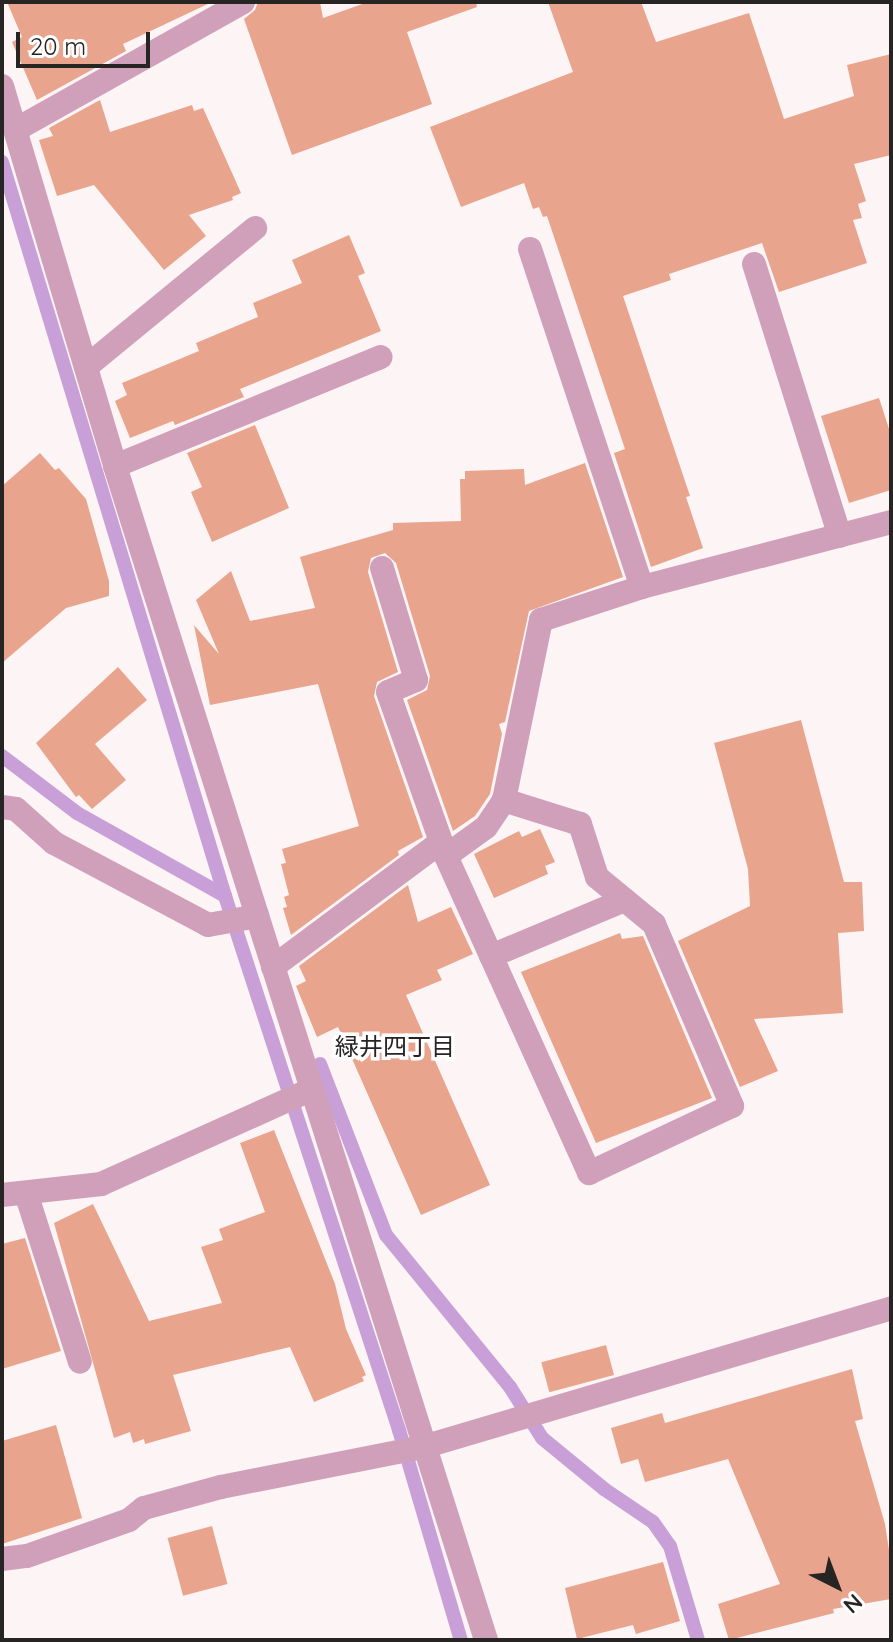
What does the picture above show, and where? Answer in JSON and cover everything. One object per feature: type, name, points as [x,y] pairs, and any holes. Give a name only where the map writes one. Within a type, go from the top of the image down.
[{"type":"street","points":[[17,129],[243,2]]},
{"type":"street","points":[[2,86],[115,466],[486,1640]]},
{"type":"street","points":[[86,367],[255,228]]},
{"type":"street","points":[[530,249],[642,587]]},
{"type":"street","points":[[754,264],[840,536]]},
{"type":"street","points":[[115,466],[381,357]]},
{"type":"street","points":[[273,967],[443,849],[486,827],[504,800],[541,620],[642,587],[891,522]]},
{"type":"street","points":[[382,568],[416,680],[388,692],[443,849],[589,1173],[732,1106],[654,924],[597,877],[580,824],[504,800]]},
{"type":"street","points":[[2,807],[16,809],[54,843],[208,925],[257,916]]},
{"type":"street","points":[[491,956],[625,900]]},
{"type":"street","points":[[80,1362],[14,1194],[101,1184],[310,1090]]},
{"type":"street","points":[[2,1559],[27,1556],[129,1520],[144,1508],[221,1487],[423,1447],[891,1308]]},
{"type":"building","points":[[7,2],[212,2],[123,44],[126,51],[37,100],[12,42],[22,37]]},
{"type":"building","points":[[258,2],[320,2],[323,18],[368,2],[476,2],[477,7],[407,32],[432,104],[292,155],[244,19],[255,10]]},
{"type":"building","points":[[548,2],[641,2],[656,42],[749,13],[784,119],[854,96],[847,65],[891,54],[891,155],[854,164],[866,201],[858,204],[862,218],[853,220],[867,263],[779,292],[762,243],[669,274],[671,280],[623,296],[690,496],[686,497],[703,548],[651,567],[614,453],[625,449],[547,216],[543,217],[539,207],[533,209],[524,183],[461,207],[430,127],[573,72]]},
{"type":"building","points":[[100,100],[110,132],[192,105],[194,111],[203,108],[241,193],[232,197],[233,200],[189,215],[206,236],[164,270],[94,185],[57,196],[39,140],[53,136],[49,128]]},
{"type":"building","points":[[349,235],[365,273],[358,276],[381,331],[240,389],[244,397],[175,425],[173,421],[130,438],[115,401],[127,395],[122,383],[199,351],[196,343],[258,317],[253,303],[302,283],[292,260]]},
{"type":"building","points":[[879,398],[891,435],[891,490],[849,503],[821,416]]},
{"type":"building","points":[[255,425],[289,508],[212,542],[191,492],[202,487],[187,453]]},
{"type":"building","points":[[40,453],[55,470],[59,468],[86,499],[109,581],[109,596],[66,608],[2,663],[2,486]]},
{"type":"building","points":[[585,463],[623,577],[529,611],[505,722],[499,724],[502,734],[490,794],[475,816],[453,831],[407,700],[427,690],[430,676],[396,563],[385,553],[371,558],[368,572],[398,672],[377,682],[374,696],[423,837],[398,851],[399,855],[291,935],[283,908],[287,907],[284,897],[289,895],[281,864],[286,863],[282,849],[359,826],[318,684],[210,705],[194,625],[219,654],[196,600],[231,571],[250,621],[315,608],[300,557],[393,530],[393,523],[461,521],[460,479],[465,479],[465,471],[524,469],[525,485]]},
{"type":"building","points":[[118,667],[147,700],[95,744],[126,780],[92,809],[79,795],[76,797],[36,743]]},
{"type":"building","points":[[801,720],[844,882],[862,882],[864,931],[838,933],[843,1013],[754,1019],[778,1071],[740,1087],[678,941],[750,906],[748,869],[714,743]]},
{"type":"building","points":[[540,829],[555,862],[545,866],[548,874],[494,898],[474,854],[519,831],[522,837]]},
{"type":"building","points":[[408,885],[418,922],[451,907],[473,954],[437,970],[442,980],[406,995],[490,1185],[421,1215],[338,1027],[317,1037],[296,986],[306,981],[299,966]]},
{"type":"building","points":[[620,933],[622,939],[643,936],[712,1098],[596,1143],[521,972]]},
{"type":"building","points":[[274,1130],[335,1284],[346,1329],[366,1375],[362,1377],[364,1381],[314,1402],[290,1347],[173,1375],[191,1431],[145,1444],[144,1439],[133,1443],[130,1432],[114,1438],[54,1223],[93,1204],[149,1321],[222,1303],[201,1247],[223,1240],[219,1229],[265,1212],[240,1143]]},
{"type":"building","points":[[25,1238],[61,1351],[2,1369],[2,1244]]},
{"type":"building","points":[[606,1345],[614,1375],[549,1392],[541,1362]]},
{"type":"building","points":[[852,1369],[863,1419],[855,1421],[885,1524],[891,1563],[891,1599],[833,1609],[834,1613],[729,1640],[718,1604],[780,1584],[728,1459],[645,1482],[638,1459],[621,1464],[611,1428],[662,1413],[665,1423]]},
{"type":"building","points":[[56,1425],[82,1518],[2,1544],[2,1441]]},
{"type":"building","points":[[212,1526],[228,1584],[183,1596],[168,1538]]},
{"type":"building","points":[[663,1562],[680,1621],[636,1634],[633,1625],[577,1639],[565,1588]]},
{"type":"waterway","points":[[2,162],[225,896],[399,1430],[461,1640]]},
{"type":"waterway","points":[[2,756],[77,813],[225,896]]},
{"type":"waterway","points":[[320,1064],[386,1235],[510,1387],[542,1438],[604,1489],[653,1522],[670,1546],[698,1640]]},
{"type":"district","name":"緑井四丁目","points":[[395,1047]]}]
